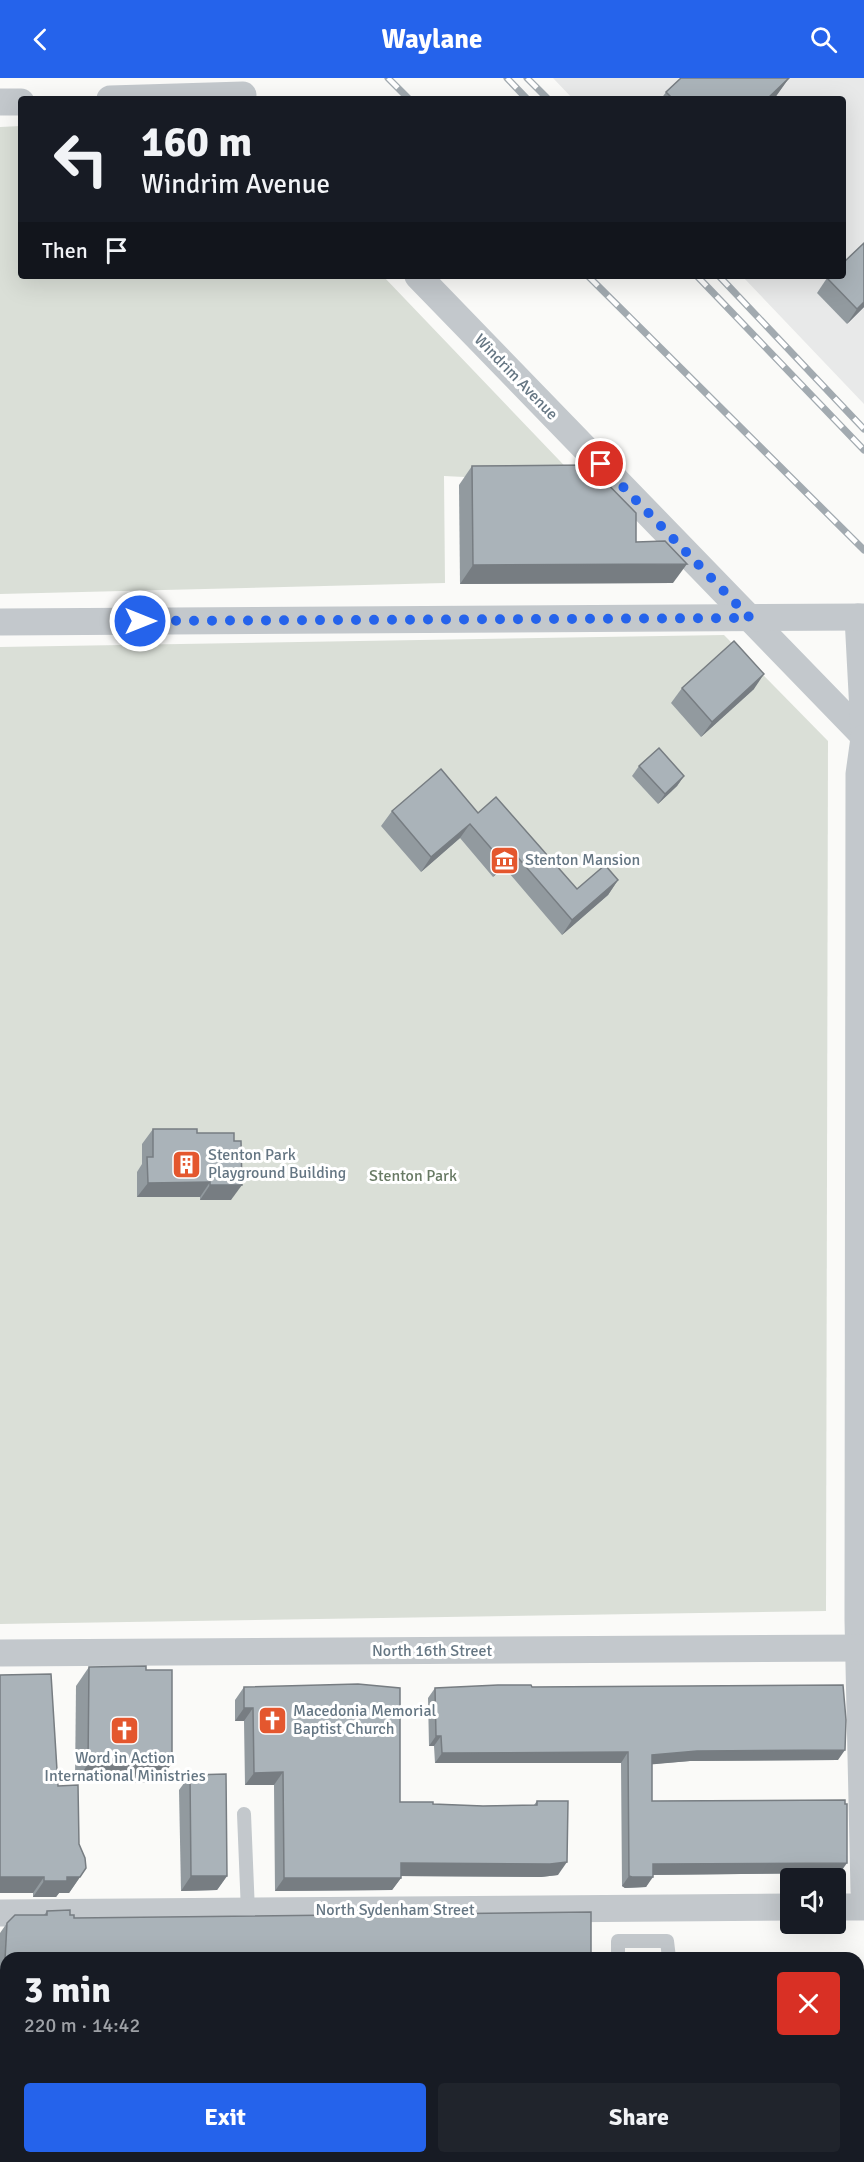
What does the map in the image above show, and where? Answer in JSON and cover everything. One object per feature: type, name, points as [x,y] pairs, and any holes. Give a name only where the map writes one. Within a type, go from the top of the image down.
[{"type":"street","points":[[158,96],[239,91]]},
{"type":"street","points":[[0,102],[18,102]]},
{"type":"street","name":"Windrim Avenue","points":[[421,279],[864,737]]},
{"type":"street","points":[[0,622],[861,617],[864,731]]},
{"type":"street","points":[[864,737],[859,774],[861,1648],[864,1891]]},
{"type":"street","name":"North 16th Street","points":[[0,1653],[861,1648]]},
{"type":"street","name":"North Sydenham Street","points":[[0,1913],[780,1907]]},
{"type":"street","points":[[846,1907],[864,1907]]},
{"type":"lane","points":[[244,1814],[248,1911]]},
{"type":"lane","points":[[618,1952],[618,1941],[667,1941],[668,1952]]},
{"type":"shaded area","points":[[553,78],[864,78],[864,404],[745,279],[846,279],[846,96],[570,96]]},
{"type":"green space","points":[[18,126],[18,279],[386,279],[581,483],[444,476],[445,583],[0,594],[0,127]]},
{"type":"green space","name":"Stenton Park","points":[[724,635],[828,741],[826,1611],[0,1624],[0,647]]},
{"type":"building","points":[[681,78],[789,78],[770,96],[670,96],[666,92]]},
{"type":"building","points":[[864,243],[864,302],[857,309],[828,279],[846,279],[846,260]]},
{"type":"building","points":[[589,465],[636,513],[636,542],[665,541],[687,564],[473,565],[472,466]]},
{"type":"building","points":[[734,641],[764,674],[712,722],[682,688]]},
{"type":"building","points":[[659,748],[684,776],[665,794],[639,766]]},
{"type":"building","points":[[441,769],[478,813],[496,797],[577,889],[605,865],[618,880],[572,920],[514,853],[503,862],[470,824],[431,857],[392,811]]},
{"type":"building","name":"Stenton Park Playground Building","points":[[153,1129],[197,1129],[197,1133],[234,1133],[234,1141],[241,1141],[242,1185],[210,1185],[210,1182],[148,1183],[147,1157],[153,1157]]},
{"type":"building","points":[[146,1666],[146,1670],[172,1670],[172,1763],[88,1764],[89,1667]]},
{"type":"building","points":[[51,1674],[58,1786],[78,1785],[79,1844],[85,1858],[86,1868],[80,1877],[67,1877],[67,1881],[44,1881],[44,1877],[0,1877],[0,1675]]},
{"type":"building","points":[[358,1684],[400,1688],[400,1802],[483,1806],[537,1805],[537,1801],[568,1801],[567,1862],[550,1864],[401,1863],[401,1878],[284,1878],[283,1772],[254,1773],[253,1708],[244,1708],[244,1687]]},
{"type":"building","points":[[531,1685],[532,1687],[843,1685],[846,1720],[845,1750],[697,1751],[652,1755],[652,1801],[845,1800],[847,1804],[847,1863],[653,1864],[653,1877],[629,1876],[628,1752],[442,1753],[441,1736],[436,1736],[435,1688]]},
{"type":"building","points":[[226,1774],[227,1876],[191,1876],[190,1775]]},
{"type":"building","points":[[70,1910],[70,1915],[74,1915],[74,1918],[591,1912],[591,1952],[5,1952],[7,1923],[15,1915],[47,1915],[47,1911]]},
{"type":"railway","points":[[388,78],[406,96]]},
{"type":"railway","points":[[507,78],[524,96]]},
{"type":"railway","points":[[527,78],[545,96]]},
{"type":"railway","points":[[591,279],[864,550]]},
{"type":"railway","points":[[700,279],[864,450]]},
{"type":"railway","points":[[722,279],[864,429]]},
{"type":"place","name":"Stenton Mansion","points":[[504,860]]},
{"type":"place","name":"Stenton Park Playground Building","points":[[187,1164]]},
{"type":"place","name":"Macedonia Memorial Baptist Church","points":[[272,1720]]},
{"type":"place","name":"Word in Action International Ministries","points":[[125,1730]]},
{"type":"route","points":[[140,621],[750,618],[601,464]]}]
